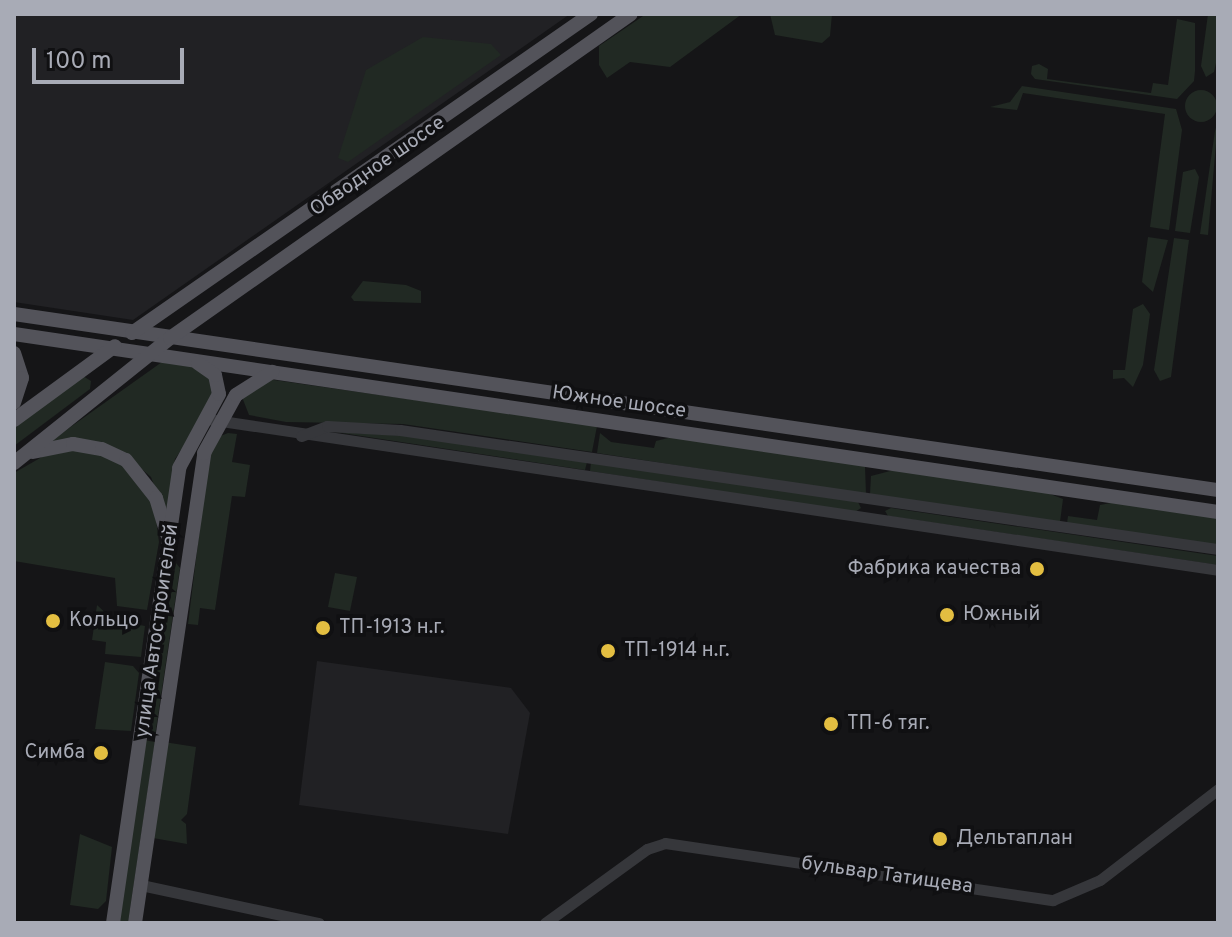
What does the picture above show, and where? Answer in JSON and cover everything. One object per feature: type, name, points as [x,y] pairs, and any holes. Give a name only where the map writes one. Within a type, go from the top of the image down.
[{"type":"main road","name":"Обводное шоссе","points":[[14,420],[133,332],[591,14]]},
{"type":"main road","name":"Обводное шоссе","points":[[20,459],[170,338],[631,14]]},
{"type":"main road","name":"Южное шоссе","points":[[14,314],[1218,490]]},
{"type":"main road","name":"Южное шоссе","points":[[14,334],[1218,512]]},
{"type":"main road","points":[[14,353],[22,378],[14,403]]},
{"type":"main road","name":"улица Автостроителей","points":[[135,923],[204,453],[220,387],[210,370],[195,361]]},
{"type":"main road","name":"улица Автостроителей","points":[[113,923],[179,468],[213,421],[244,387],[273,372]]},
{"type":"main road","points":[[78,373],[94,377],[95,396]]},
{"type":"main road","name":"улица Автостроителей","points":[[20,459],[73,444],[102,449],[126,460],[156,498],[168,550]]},
{"type":"main road","points":[[168,550],[189,559]]},
{"type":"street","points":[[213,421],[1218,570]]},
{"type":"street","points":[[301,436],[327,426],[400,430],[1218,549]]},
{"type":"street","name":"бульвар Татищева","points":[[545,923],[647,849],[665,843],[1053,900],[1100,880],[1218,789]]},
{"type":"street","points":[[141,885],[319,923]]},
{"type":"shaded area","points":[[14,14],[570,14],[133,320],[14,302]]},
{"type":"shaded area","points":[[646,14],[742,14],[670,67],[630,62],[607,78],[599,65],[599,46]]},
{"type":"shaded area","points":[[770,14],[832,14],[830,36],[822,43],[775,35]]},
{"type":"shaded area","points":[[1208,14],[1218,14],[1218,54],[1214,72],[1206,77],[1201,66]]},
{"type":"shaded area","points":[[1177,19],[1195,23],[1195,71],[1194,81],[1177,99],[1035,79],[1031,74],[1032,66],[1039,64],[1048,69],[1047,79],[1151,93],[1153,83],[1168,85]]},
{"type":"shaded area","points":[[423,37],[491,44],[501,55],[348,162],[338,158],[366,70]]},
{"type":"shaded area","points":[[1022,86],[1176,109],[1182,130],[1169,230],[1150,227],[1165,114],[1023,93],[1017,110],[990,107],[1010,102]]},
{"type":"shaded area","points":[[1201,90],[1212,95],[1217,106],[1212,117],[1201,122],[1190,117],[1185,106],[1190,95]]},
{"type":"shaded area","points":[[1218,121],[1208,235],[1200,234]]},
{"type":"shaded area","points":[[1195,169],[1199,177],[1190,233],[1175,231],[1183,172]]},
{"type":"shaded area","points":[[1148,237],[1168,240],[1153,292],[1142,282]]},
{"type":"shaded area","points":[[1174,238],[1189,240],[1171,377],[1160,381],[1154,370]]},
{"type":"shaded area","points":[[363,281],[406,285],[421,291],[421,303],[354,301],[351,297]]},
{"type":"shaded area","points":[[1143,304],[1150,314],[1143,365],[1133,387],[1124,378],[1113,379],[1113,370],[1125,370],[1133,309]]},
{"type":"shaded area","points":[[162,362],[197,367],[212,376],[213,403],[175,459],[166,517],[151,477],[119,450],[41,448]]},
{"type":"shaded area","points":[[83,376],[91,381],[90,389],[14,446],[14,424]]},
{"type":"shaded area","points":[[267,379],[597,426],[592,452],[403,424],[286,422],[249,415],[242,397]]},
{"type":"shaded area","points":[[335,432],[409,436],[587,462],[585,470]]},
{"type":"shaded area","points":[[600,433],[611,442],[654,448],[656,441],[672,437],[865,466],[866,494],[597,453]]},
{"type":"shaded area","points":[[237,434],[232,462],[250,465],[245,497],[232,496],[215,610],[200,608],[198,625],[188,624],[209,454],[218,437]]},
{"type":"shaded area","points":[[81,449],[115,459],[144,486],[155,512],[159,542],[147,610],[117,606],[115,578],[14,561],[14,473],[47,454]]},
{"type":"shaded area","points":[[591,462],[858,502],[861,508],[855,512],[590,471]]},
{"type":"shaded area","points":[[894,470],[1045,492],[1063,499],[1060,522],[870,494],[871,476]]},
{"type":"shaded area","points":[[1116,502],[1218,517],[1218,546],[1067,523],[1068,516],[1097,520],[1100,505]]},
{"type":"shaded area","points":[[891,508],[1218,556],[1218,565],[888,516],[885,511]]},
{"type":"shaded area","points":[[176,563],[180,568],[155,736],[146,735]]},
{"type":"shaded area","points":[[335,573],[357,577],[350,611],[328,607]]},
{"type":"shaded area","points":[[97,605],[113,620],[145,626],[141,657],[105,654],[106,642],[92,640]]},
{"type":"shaded area","points":[[317,661],[511,688],[530,713],[508,834],[299,805]]},
{"type":"shaded area","points":[[105,662],[133,666],[139,673],[131,731],[95,729]]},
{"type":"shaded area","points":[[144,740],[155,742],[128,923],[118,923]]},
{"type":"shaded area","points":[[164,742],[196,747],[187,814],[181,820],[186,824],[187,844],[153,838]]},
{"type":"shaded area","points":[[80,834],[112,847],[106,901],[98,909],[70,905]]},
{"type":"place","name":"Фабрика качества","points":[[1037,569]]},
{"type":"place","name":"Южный","points":[[947,615]]},
{"type":"place","name":"Кольцо","points":[[53,621]]},
{"type":"place","name":"ТП-1913 н.г.","points":[[323,628]]},
{"type":"place","name":"ТП-1914 н.г.","points":[[608,651]]},
{"type":"place","name":"ТП-6 тяг.","points":[[831,724]]},
{"type":"place","name":"Симба","points":[[101,753]]},
{"type":"place","name":"Дельтаплан","points":[[940,839]]}]
